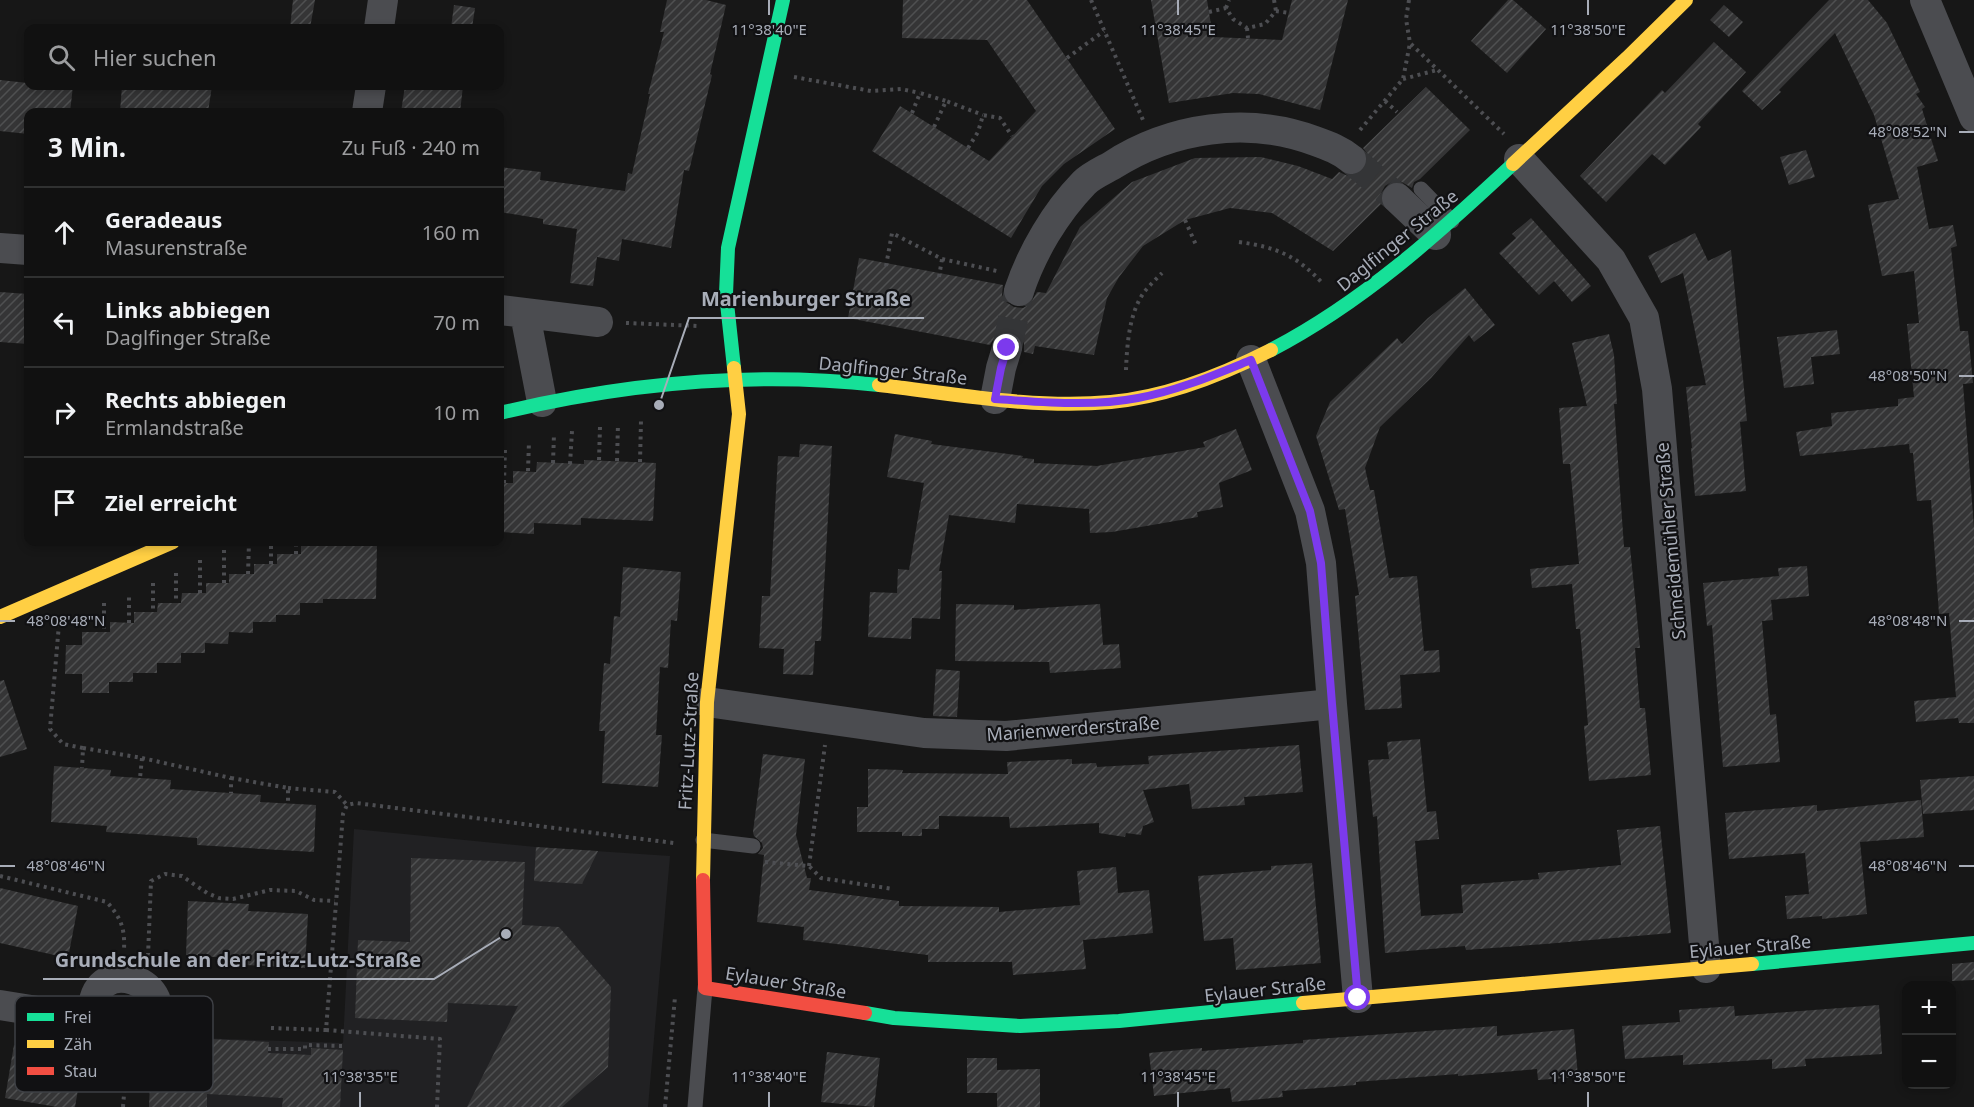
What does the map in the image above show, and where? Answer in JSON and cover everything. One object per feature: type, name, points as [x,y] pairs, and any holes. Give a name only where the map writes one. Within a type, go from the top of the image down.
[{"type":"street","points":[[380,24],[383,0]]},
{"type":"street","name":"Fritz-Lutz-Straße","points":[[705,988],[703,843],[707,702],[739,414],[726,294],[728,248],[783,0]]},
{"type":"street","name":"Daglfinger Straße","points":[[504,412],[542,402],[643,387],[735,378],[833,380],[995,399],[1077,404],[1138,398],[1202,380],[1251,360],[1358,297],[1444,228],[1617,70],[1686,0]]},
{"type":"street","points":[[1925,0],[1974,117]]},
{"type":"street","points":[[368,108],[370,90]]},
{"type":"street","points":[[1022,284],[1044,236],[1086,182],[1118,161],[1153,143],[1190,132],[1245,126],[1297,134],[1346,155]]},
{"type":"street","name":"Schneidemühler Straße","points":[[1522,156],[1611,260],[1644,318],[1657,389],[1707,968]]},
{"type":"street","points":[[1409,193],[1444,228]]},
{"type":"street","points":[[0,249],[24,250]]},
{"type":"street","points":[[542,402],[512,312],[598,322]]},
{"type":"street","points":[[995,399],[1007,348]]},
{"type":"street","points":[[1251,360],[1310,511],[1321,563],[1358,998]]},
{"type":"street","points":[[0,617],[163,546]]},
{"type":"street","name":"Marienwerderstraße","points":[[707,702],[924,734],[1006,736],[1332,704]]},
{"type":"street","name":"Eylauer Straße","points":[[705,988],[894,1018],[1020,1026],[1119,1022],[1358,998],[1974,943]]},
{"type":"street","points":[[95,996],[97,991],[109,981],[130,978],[147,987],[153,996]]},
{"type":"street","points":[[0,1005],[15,1007]]},
{"type":"lane","points":[[703,843],[753,846]]},
{"type":"lane","name":"Fritz-Lutz-Straße","points":[[695,1107],[705,988]]},
{"type":"path","points":[[1091,0],[1153,143]]},
{"type":"path","points":[[1226,8],[1230,0]]},
{"type":"path","points":[[1274,0],[1276,11]]},
{"type":"path","points":[[1346,155],[1403,79],[1410,43],[1406,19],[1409,0]]},
{"type":"path","points":[[1209,12],[1226,8]]},
{"type":"path","points":[[1226,8],[1233,19],[1247,28],[1265,24],[1276,11]]},
{"type":"path","points":[[1276,11],[1289,13]]},
{"type":"path","points":[[1247,28],[1248,38]]},
{"type":"path","points":[[1067,58],[1104,31]]},
{"type":"path","points":[[1410,43],[1522,156]]},
{"type":"path","points":[[1403,79],[1437,70]]},
{"type":"path","points":[[793,77],[871,91],[901,89],[921,93],[983,115],[1000,118],[1012,136]]},
{"type":"path","points":[[912,113],[921,93]]},
{"type":"path","points":[[934,127],[946,101]]},
{"type":"path","points":[[1385,101],[1397,112]]},
{"type":"path","points":[[968,148],[978,132],[983,115]]},
{"type":"path","points":[[1185,220],[1196,245]]},
{"type":"path","points":[[886,266],[892,233],[942,259],[1022,284]]},
{"type":"path","points":[[1239,242],[1267,246],[1292,256],[1310,269],[1323,284]]},
{"type":"path","points":[[939,277],[942,259]]},
{"type":"path","points":[[1126,371],[1126,352],[1132,320],[1144,293],[1162,273]]},
{"type":"path","points":[[598,322],[729,327]]},
{"type":"path","points":[[640,462],[641,421]]},
{"type":"path","points":[[617,461],[618,424]]},
{"type":"path","points":[[599,460],[600,427]]},
{"type":"path","points":[[570,464],[572,431]]},
{"type":"path","points":[[553,463],[554,434]]},
{"type":"path","points":[[528,471],[529,441]]},
{"type":"path","points":[[504,483],[505,448]]},
{"type":"path","points":[[248,574],[249,546]]},
{"type":"path","points":[[271,564],[272,546]]},
{"type":"path","points":[[296,546],[296,554]]},
{"type":"path","points":[[224,550],[224,583]]},
{"type":"path","points":[[200,560],[200,593]]},
{"type":"path","points":[[176,570],[176,603]]},
{"type":"path","points":[[153,579],[153,612]]},
{"type":"path","points":[[129,590],[129,622]]},
{"type":"path","points":[[104,600],[104,632]]},
{"type":"path","points":[[60,620],[50,729],[63,744],[142,758],[231,778],[288,788],[335,792],[347,805]]},
{"type":"path","points":[[809,867],[829,721]]},
{"type":"path","points":[[82,768],[83,748]]},
{"type":"path","points":[[140,778],[142,758]]},
{"type":"path","points":[[231,778],[231,793]]},
{"type":"path","points":[[288,788],[288,803]]},
{"type":"path","points":[[347,805],[356,803],[703,843]]},
{"type":"path","points":[[326,1030],[344,814],[347,805]]},
{"type":"path","points":[[762,862],[809,867],[821,878],[893,889]]},
{"type":"path","points":[[0,876],[107,902],[119,915],[125,936],[130,978],[148,965],[151,880],[165,874],[182,876],[207,893],[219,898],[233,899],[270,890],[296,891],[314,900],[336,901]]},
{"type":"path","points":[[665,1107],[676,991]]},
{"type":"path","points":[[271,1028],[440,1039],[437,1107]]},
{"type":"path","points":[[268,1049],[304,1049],[304,1045],[343,1046]]},
{"type":"path","points":[[123,1107],[124,1092]]},
{"type":"shaded area","points":[[354,829],[536,847],[670,856],[648,1107],[149,1107],[150,1092],[213,1092],[213,1039],[343,1043]]},
{"type":"building","points":[[293,0],[315,0],[311,24],[290,24]]},
{"type":"building","points":[[667,0],[706,0],[726,5],[689,171],[684,170],[671,248],[622,239],[619,261],[597,257],[593,286],[570,283],[577,229],[543,224],[543,219],[504,213],[504,167],[541,172],[540,180],[625,191],[628,173],[632,174],[650,94],[648,94],[664,32],[660,32]]},
{"type":"building","points":[[903,0],[1027,0],[1115,129],[1064,164],[1042,186],[1011,238],[872,151],[900,106],[989,161],[1036,111],[987,40],[902,38]]},
{"type":"building","points":[[1151,0],[1207,0],[1213,37],[1282,40],[1292,0],[1348,0],[1320,110],[1259,94],[1233,93],[1169,103]]},
{"type":"building","points":[[1508,0],[1513,0],[1546,29],[1507,73],[1471,41]]},
{"type":"building","points":[[1829,0],[1868,0],[1887,23],[1920,92],[1916,94],[1925,107],[1922,109],[1938,161],[1917,167],[1929,229],[1953,225],[1957,246],[1951,248],[1960,331],[1968,331],[1973,383],[1963,384],[1974,528],[1974,723],[1959,723],[1958,718],[1916,722],[1914,701],[1956,697],[1949,613],[1939,614],[1931,500],[1917,501],[1913,453],[1910,453],[1909,444],[1800,456],[1796,432],[1832,426],[1831,413],[1898,406],[1898,399],[1914,397],[1907,324],[1919,323],[1914,271],[1882,276],[1868,205],[1899,199],[1874,115],[1835,33],[1762,110],[1742,91]]},
{"type":"building","points":[[454,5],[475,8],[473,24],[452,24]]},
{"type":"building","points":[[1724,5],[1743,22],[1729,37],[1710,20]]},
{"type":"building","points":[[1714,42],[1746,72],[1698,124],[1701,127],[1665,165],[1652,154],[1606,202],[1580,176],[1662,90],[1665,93]]},
{"type":"building","points":[[0,80],[24,83],[24,90],[73,90],[70,108],[24,108],[24,134],[0,131]]},
{"type":"building","points":[[1426,87],[1470,130],[1420,179],[1414,182],[1412,188],[1400,181],[1393,181],[1385,186],[1380,195],[1381,204],[1333,251],[1272,213],[1230,208],[1185,220],[1143,246],[1119,277],[1107,298],[1094,355],[1035,346],[1033,354],[1024,352],[1024,343],[1011,331],[1004,331],[996,335],[990,345],[848,318],[859,258],[1003,285],[1002,295],[1006,302],[1014,307],[1023,308],[1030,304],[1037,292],[1046,293],[1080,227],[1132,182],[1195,158],[1261,157],[1298,166],[1332,179],[1339,172],[1348,176],[1357,175],[1364,170],[1368,162],[1367,153],[1363,148]]},
{"type":"building","points":[[122,90],[211,90],[209,108],[120,108]]},
{"type":"building","points":[[404,90],[463,90],[460,108],[402,108]]},
{"type":"building","points":[[1806,150],[1815,177],[1789,185],[1780,157]]},
{"type":"building","points":[[1531,218],[1591,286],[1572,302],[1554,281],[1539,295],[1499,253],[1516,238],[1512,234]]},
{"type":"building","points":[[1695,233],[1708,261],[1731,250],[1747,421],[1740,422],[1746,491],[1695,496],[1686,387],[1706,385],[1683,273],[1661,283],[1648,256]]},
{"type":"building","points":[[1465,288],[1495,325],[1474,342],[1469,335],[1431,378],[1380,427],[1365,468],[1370,490],[1374,490],[1389,578],[1417,576],[1424,651],[1439,650],[1440,672],[1400,675],[1402,708],[1365,710],[1355,596],[1359,595],[1345,509],[1339,510],[1316,436],[1330,402],[1397,338],[1402,344],[1428,318]]},
{"type":"building","points":[[0,292],[24,294],[24,344],[0,342]]},
{"type":"building","points":[[1837,330],[1840,354],[1811,357],[1814,384],[1784,388],[1777,337]]},
{"type":"building","points":[[1609,334],[1614,355],[1617,404],[1614,404],[1624,547],[1630,547],[1640,648],[1635,648],[1640,708],[1645,708],[1651,775],[1589,781],[1584,726],[1588,725],[1580,629],[1576,629],[1572,584],[1532,588],[1530,569],[1579,564],[1570,464],[1563,464],[1559,408],[1587,406],[1572,343]]},
{"type":"building","points":[[1236,429],[1252,470],[1219,483],[1223,507],[1197,512],[1198,517],[1112,532],[1090,533],[1089,509],[1017,504],[1015,523],[949,515],[939,571],[942,571],[940,619],[912,618],[911,639],[868,637],[870,592],[897,593],[898,569],[909,570],[924,483],[887,477],[895,434],[932,441],[931,444],[1023,456],[1022,458],[1034,459],[1034,463],[1097,466],[1205,447],[1203,442]]},
{"type":"building","points":[[800,444],[832,446],[821,641],[815,641],[813,675],[783,674],[784,649],[759,648],[762,596],[770,596],[778,456],[799,457]]},
{"type":"building","points":[[584,460],[656,463],[653,521],[581,518],[581,525],[534,523],[534,534],[504,532],[504,483],[513,483],[513,471],[536,472],[537,462],[584,464]]},
{"type":"building","points":[[301,546],[377,546],[376,599],[323,599],[323,603],[300,603],[300,615],[276,615],[276,622],[253,622],[253,633],[229,632],[228,644],[205,643],[205,653],[181,653],[181,663],[157,663],[157,673],[133,673],[133,682],[109,682],[109,693],[82,693],[82,674],[65,674],[66,645],[82,645],[82,632],[110,632],[110,622],[134,623],[134,612],[157,612],[158,603],[181,603],[182,593],[206,593],[206,583],[229,583],[229,574],[254,574],[254,564],[277,564],[277,554],[301,554]]},
{"type":"building","points":[[1807,566],[1809,596],[1771,600],[1773,620],[1762,621],[1770,715],[1776,714],[1780,762],[1723,767],[1712,625],[1707,626],[1703,583],[1779,576],[1778,568]]},
{"type":"building","points":[[623,567],[681,572],[677,621],[671,620],[668,668],[660,667],[656,735],[662,735],[658,787],[602,783],[605,731],[599,731],[604,663],[610,664],[614,616],[620,617]]},
{"type":"building","points":[[956,604],[1014,605],[1014,610],[1100,604],[1103,645],[1119,644],[1121,668],[1050,673],[1049,662],[955,661]]},
{"type":"building","points":[[936,669],[960,671],[957,717],[933,716]]},
{"type":"building","points":[[4,680],[27,749],[0,757],[0,681]]},
{"type":"building","points":[[1420,739],[1427,812],[1436,811],[1439,839],[1415,841],[1421,916],[1463,913],[1461,885],[1539,879],[1538,873],[1621,865],[1617,830],[1660,826],[1671,933],[1466,950],[1465,946],[1385,953],[1377,816],[1373,817],[1368,760],[1389,759],[1387,742]]},
{"type":"building","points":[[1299,745],[1303,792],[1244,797],[1245,805],[1192,809],[1189,784],[1143,790],[1154,822],[1143,826],[1141,835],[1126,833],[1125,837],[1099,833],[1099,823],[1010,828],[1009,817],[939,816],[939,829],[922,829],[922,836],[902,836],[902,832],[857,832],[857,807],[868,807],[868,769],[903,770],[902,773],[1008,774],[1007,762],[1072,759],[1072,764],[1096,763],[1097,767],[1149,764],[1148,756]]},
{"type":"building","points":[[763,754],[805,759],[796,835],[807,878],[811,878],[809,890],[899,901],[899,906],[999,907],[999,912],[1080,905],[1077,871],[1116,867],[1118,893],[1149,890],[1153,933],[1083,940],[1086,969],[1013,975],[1012,962],[928,962],[928,955],[803,940],[804,927],[757,922],[764,855],[758,854],[763,848],[762,843],[753,832]]},
{"type":"building","points":[[54,766],[111,770],[110,776],[171,780],[170,789],[261,795],[260,802],[316,805],[314,852],[197,845],[197,838],[106,832],[107,826],[51,822]]},
{"type":"building","points":[[1974,776],[1974,810],[1923,814],[1920,780]]},
{"type":"building","points":[[1921,800],[1924,837],[1860,842],[1867,914],[1822,919],[1822,916],[1787,919],[1785,896],[1809,894],[1805,853],[1729,859],[1725,813],[1817,805],[1817,811]]},
{"type":"building","points":[[536,847],[598,851],[582,884],[534,881]]},
{"type":"building","points":[[411,858],[525,862],[522,925],[559,927],[611,987],[608,1067],[562,1107],[467,1107],[518,1006],[448,1003],[447,1022],[355,1018],[358,940],[410,942]]},
{"type":"building","points":[[1312,863],[1321,963],[1236,970],[1233,938],[1204,941],[1198,876],[1271,870],[1271,866]]},
{"type":"building","points":[[0,888],[78,906],[68,958],[0,943]]},
{"type":"building","points":[[188,901],[249,904],[248,911],[308,914],[305,968],[245,965],[246,959],[186,955]]},
{"type":"building","points":[[1974,962],[1974,980],[1952,981],[1952,964]]},
{"type":"building","points":[[1879,1005],[1882,1054],[1805,1059],[1806,1066],[1772,1069],[1772,1059],[1683,1065],[1683,1055],[1625,1059],[1622,1026],[1680,1022],[1679,1010],[1734,1006],[1735,1016]]},
{"type":"building","points":[[1497,1026],[1497,1036],[1574,1029],[1578,1077],[1538,1080],[1537,1069],[1356,1082],[1356,1085],[1282,1091],[1283,1097],[1232,1102],[1230,1088],[1154,1096],[1149,1053],[1202,1048],[1202,1051],[1303,1043],[1303,1040]]},
{"type":"building","points":[[213,1039],[269,1042],[268,1053],[311,1055],[311,1048],[343,1050],[340,1107],[282,1107],[283,1098],[207,1094],[207,1107],[149,1107],[150,1092],[213,1092]]},
{"type":"building","points":[[14,1045],[15,1092],[78,1092],[75,1107],[57,1107],[5,1098]]},
{"type":"building","points":[[827,1052],[880,1058],[874,1107],[821,1102]]},
{"type":"building","points":[[967,1058],[997,1058],[997,1070],[1040,1069],[1040,1107],[997,1107],[997,1093],[967,1093]]},
{"type":"tunnel","points":[[1351,159],[1397,198]]},
{"type":"tunnel","points":[[1007,348],[1019,291]]},
{"type":"traffic: fast","points":[[734,368],[726,294],[728,248],[783,0]]},
{"type":"traffic: fast","points":[[1271,350],[1337,311],[1368,289],[1428,241],[1513,164]]},
{"type":"traffic: fast","points":[[504,412],[594,394],[688,382],[783,379],[879,385]]},
{"type":"traffic: fast","points":[[1752,964],[1974,943]]},
{"type":"traffic: fast","points":[[865,1013],[894,1018],[1020,1026],[1119,1021],[1303,1003]]},
{"type":"traffic: slow","points":[[1513,164],[1686,0]]},
{"type":"traffic: slow","points":[[879,385],[1024,402],[1053,404],[1111,402],[1152,395],[1193,384],[1271,350]]},
{"type":"traffic: slow","points":[[703,880],[707,702],[739,414],[734,368]]},
{"type":"traffic: slow","points":[[0,617],[164,546]]},
{"type":"traffic: slow","points":[[1303,1003],[1752,964]]},
{"type":"traffic: jam","points":[[703,880],[705,988],[865,1013]]},
{"type":"place","name":"Marienburger Straße","points":[[659,405]]},
{"type":"place","name":"Grundschule an der Fritz-Lutz-Straße","points":[[506,934]]},
{"type":"route","points":[[1007,348],[995,399],[1077,404],[1138,398],[1166,391],[1202,380],[1251,360],[1310,511],[1321,563],[1358,998]]}]
